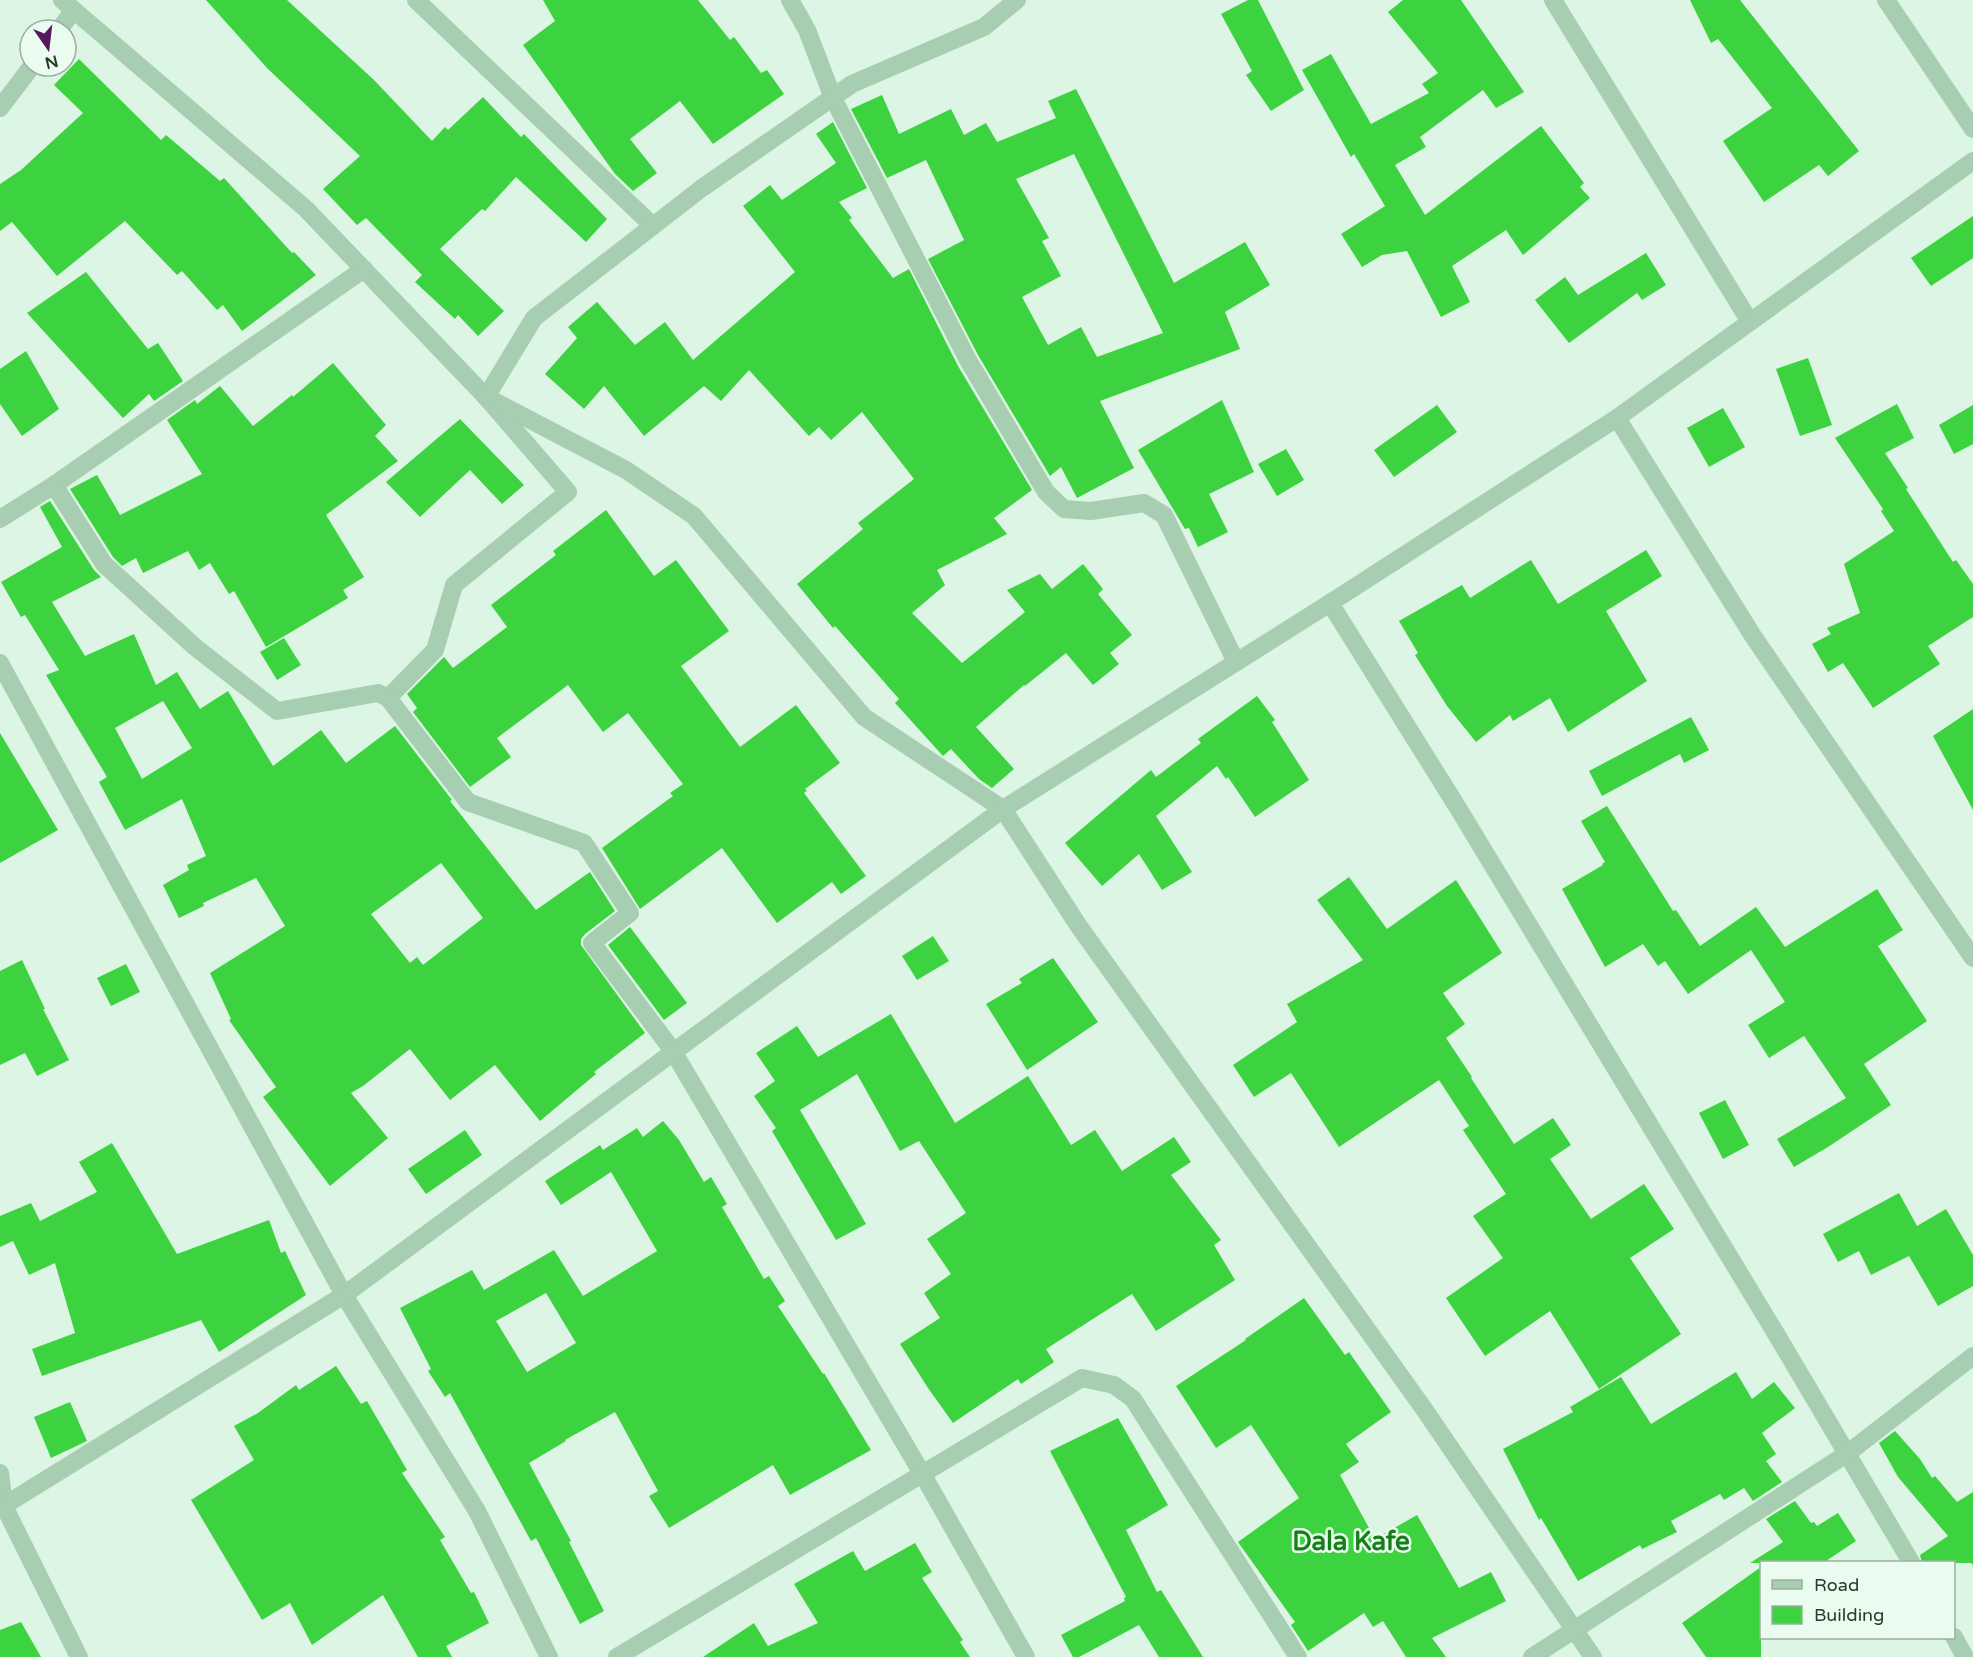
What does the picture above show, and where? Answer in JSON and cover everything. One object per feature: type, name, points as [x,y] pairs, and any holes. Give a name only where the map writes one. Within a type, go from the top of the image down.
[{"type":"street","points":[[417,0],[653,226]]},
{"type":"street","points":[[790,0],[807,30],[832,98],[968,360],[1046,492],[1064,509],[1091,511],[1144,502],[1164,515],[1236,662]]},
{"type":"street","points":[[486,397],[534,318],[702,188],[852,84],[984,27],[1017,0]]},
{"type":"street","points":[[1553,0],[1750,322]]},
{"type":"street","points":[[1886,0],[1973,129]]},
{"type":"street","points":[[68,5],[306,209],[486,397],[568,492],[454,585],[435,650],[388,698]]},
{"type":"street","points":[[0,108],[23,78]]},
{"type":"street","points":[[2,1507],[344,1295],[1003,809],[1330,603],[1617,418],[1973,161]]},
{"type":"street","points":[[0,519],[54,485],[364,269]]},
{"type":"street","points":[[486,397],[626,470],[694,516],[864,717],[1003,809],[1078,925],[1424,1409],[1593,1657]]},
{"type":"street","points":[[1617,418],[1753,636],[1973,958]]},
{"type":"street","points":[[54,485],[104,564],[195,647],[277,711],[378,693],[388,698],[468,802],[584,843],[630,913],[592,943],[673,1051],[923,1475],[1026,1657]]},
{"type":"street","points":[[1330,603],[1458,808],[1848,1453],[1910,1561]]},
{"type":"street","points":[[0,663],[344,1295],[477,1511],[549,1657]]},
{"type":"street","points":[[1532,1657],[1848,1453],[1973,1356]]},
{"type":"street","points":[[617,1657],[1082,1378],[1114,1385],[1133,1399],[1298,1657]]},
{"type":"street","points":[[0,1473],[2,1507],[79,1657]]},
{"type":"street","points":[[1954,1639],[1965,1657]]},
{"type":"building","points":[[206,0],[287,0],[374,80],[432,141],[445,127],[448,130],[483,97],[521,137],[524,134],[607,219],[586,242],[516,177],[485,211],[482,209],[440,249],[504,311],[478,336],[458,315],[455,319],[415,282],[422,275],[366,218],[357,225],[323,189],[360,156],[267,68]]},
{"type":"building","points":[[543,0],[698,0],[730,40],[734,37],[761,73],[767,70],[784,94],[713,144],[680,101],[630,139],[657,173],[633,191],[615,174],[523,45],[555,21]]},
{"type":"building","points":[[1248,0],[1258,0],[1304,90],[1271,111],[1246,75],[1252,71],[1221,14]]},
{"type":"building","points":[[1403,0],[1461,0],[1524,92],[1496,108],[1483,90],[1420,137],[1426,147],[1395,165],[1425,215],[1541,126],[1584,183],[1580,187],[1590,198],[1523,255],[1506,230],[1452,266],[1470,302],[1441,317],[1407,251],[1382,255],[1362,267],[1341,234],[1385,206],[1354,154],[1351,157],[1302,70],[1331,54],[1371,124],[1429,93],[1422,84],[1438,73],[1388,12]]},
{"type":"building","points":[[1690,0],[1740,0],[1859,151],[1828,176],[1819,165],[1764,202],[1723,141],[1772,108],[1718,39],[1711,43]]},
{"type":"building","points":[[78,60],[161,140],[166,135],[220,181],[224,178],[292,253],[294,252],[316,275],[242,331],[223,305],[217,310],[182,271],[177,275],[125,221],[57,276],[12,222],[0,231],[0,184],[21,170],[83,113],[54,85],[61,78],[78,78]]},
{"type":"building","points":[[1076,89],[1174,283],[1245,242],[1270,285],[1225,312],[1240,349],[1100,401],[1134,468],[1077,498],[1061,467],[1050,476],[978,355],[928,259],[964,240],[926,160],[887,178],[851,109],[882,95],[899,134],[951,109],[964,135],[986,123],[997,142],[1056,118],[1048,101]],"holes":[[[1074,154],[1163,333],[1097,357],[1081,327],[1048,345],[1022,297],[1061,276],[1042,241],[1049,238],[1016,179]]]},
{"type":"building","points":[[833,122],[867,188],[839,202],[852,218],[849,220],[893,278],[909,269],[958,366],[1032,490],[994,518],[1007,534],[937,570],[945,585],[912,613],[962,663],[1025,612],[1007,590],[1040,574],[1052,589],[1083,564],[1103,589],[1098,594],[1132,635],[1110,653],[1119,664],[1093,685],[1066,653],[1024,685],[976,727],[1014,769],[992,788],[979,779],[951,749],[943,756],[895,703],[899,699],[835,626],[833,628],[797,584],[863,529],[858,523],[914,479],[862,412],[831,440],[819,427],[809,436],[749,370],[721,401],[704,386],[644,436],[604,386],[584,409],[545,374],[577,338],[568,327],[597,302],[635,345],[665,322],[693,360],[795,272],[743,206],[770,185],[782,200],[836,163],[816,134]]},
{"type":"building","points":[[1973,216],[1973,258],[1931,286],[1911,258]]},
{"type":"building","points":[[1646,253],[1666,285],[1642,300],[1637,293],[1569,343],[1535,300],[1565,277],[1578,295]]},
{"type":"building","points":[[86,272],[148,349],[158,343],[183,381],[154,401],[149,394],[123,418],[27,313]]},
{"type":"building","points":[[26,351],[59,409],[22,436],[0,404],[0,369]]},
{"type":"building","points":[[1808,358],[1832,425],[1800,436],[1776,369]]},
{"type":"building","points":[[333,363],[386,425],[375,436],[398,461],[326,515],[364,577],[343,590],[348,598],[266,647],[234,591],[229,594],[210,563],[199,570],[188,551],[143,573],[136,558],[122,566],[113,557],[70,489],[97,475],[120,515],[202,474],[167,420],[195,400],[197,404],[220,386],[253,426],[292,395],[293,397]]},
{"type":"building","points":[[1222,400],[1254,472],[1209,494],[1228,532],[1198,547],[1189,528],[1185,529],[1138,450]]},
{"type":"building","points":[[1897,404],[1914,438],[1885,453],[1953,562],[1956,560],[1973,584],[1973,617],[1928,646],[1940,664],[1873,708],[1843,663],[1828,672],[1812,644],[1831,634],[1827,628],[1860,613],[1844,564],[1894,531],[1881,511],[1883,509],[1835,438]]},
{"type":"building","points":[[1437,405],[1457,432],[1394,477],[1374,450]]},
{"type":"building","points":[[1973,405],[1973,444],[1954,454],[1939,425]]},
{"type":"building","points":[[1723,408],[1745,447],[1709,467],[1687,428]]},
{"type":"building","points":[[460,419],[524,485],[502,504],[470,470],[420,517],[386,482]]},
{"type":"building","points":[[1286,449],[1304,480],[1277,496],[1258,464]]},
{"type":"building","points":[[50,501],[94,570],[101,577],[52,602],[85,656],[134,634],[156,685],[177,672],[200,709],[228,691],[273,766],[321,730],[346,763],[395,726],[452,800],[450,801],[536,910],[590,872],[615,911],[585,934],[581,939],[581,945],[645,1033],[594,1072],[596,1074],[540,1121],[495,1065],[450,1100],[410,1049],[351,1093],[388,1138],[330,1186],[263,1097],[276,1087],[229,1020],[231,1019],[210,973],[285,926],[256,878],[203,903],[204,906],[179,918],[163,885],[189,870],[187,865],[206,856],[182,799],[125,830],[99,782],[107,777],[46,675],[59,670],[25,615],[21,617],[1,582],[62,547],[40,507]],"holes":[[[163,701],[192,748],[142,779],[115,728]],[[441,863],[483,918],[423,965],[417,957],[410,963],[371,914]]]},
{"type":"building","points":[[606,510],[654,576],[676,560],[729,631],[681,666],[740,747],[796,705],[840,763],[805,789],[807,791],[804,793],[866,876],[841,894],[832,882],[777,923],[722,848],[640,909],[602,848],[673,796],[670,793],[683,784],[628,713],[603,732],[568,685],[497,738],[511,757],[470,787],[413,712],[417,708],[407,694],[444,657],[453,668],[507,627],[491,605],[556,555],[553,551]]},
{"type":"building","points":[[1646,550],[1662,576],[1606,611],[1647,681],[1568,732],[1550,698],[1513,721],[1510,715],[1476,742],[1447,706],[1415,655],[1418,653],[1399,621],[1462,585],[1470,598],[1531,560],[1558,604]]},
{"type":"building","points":[[284,638],[301,665],[277,680],[260,652]]},
{"type":"building","points":[[1257,696],[1275,720],[1272,722],[1309,780],[1255,817],[1228,777],[1226,779],[1217,766],[1156,816],[1192,872],[1162,890],[1139,854],[1102,886],[1065,843],[1151,770],[1156,777],[1201,743],[1198,739]]},
{"type":"building","points":[[1973,709],[1973,810],[1933,736]]},
{"type":"building","points":[[1691,717],[1709,750],[1684,763],[1680,754],[1602,796],[1589,771]]},
{"type":"building","points":[[0,733],[58,830],[0,863]]},
{"type":"building","points":[[1607,806],[1673,911],[1676,910],[1700,946],[1756,907],[1785,947],[1877,889],[1903,930],[1878,946],[1927,1021],[1864,1064],[1891,1105],[1794,1167],[1777,1139],[1846,1098],[1804,1036],[1769,1058],[1748,1025],[1785,1002],[1751,950],[1688,994],[1665,961],[1658,966],[1643,944],[1605,967],[1562,889],[1605,862],[1581,821]]},
{"type":"building","points":[[1349,877],[1387,929],[1456,880],[1502,953],[1443,993],[1465,1024],[1446,1038],[1514,1144],[1553,1118],[1571,1145],[1550,1159],[1591,1219],[1644,1184],[1674,1229],[1630,1258],[1681,1334],[1599,1389],[1550,1311],[1485,1356],[1446,1298],[1503,1258],[1473,1216],[1506,1194],[1463,1130],[1469,1126],[1439,1080],[1339,1147],[1291,1073],[1254,1097],[1233,1065],[1297,1022],[1287,1004],[1363,960],[1317,900]]},
{"type":"building","points":[[630,927],[687,1003],[664,1020],[608,945]]},
{"type":"building","points":[[933,936],[949,961],[917,980],[902,956]]},
{"type":"building","points":[[1053,958],[1098,1022],[1027,1070],[986,1004],[1022,983],[1019,979]]},
{"type":"building","points":[[22,960],[45,1009],[43,1009],[69,1060],[37,1076],[25,1053],[0,1065],[0,971]]},
{"type":"building","points":[[126,964],[140,992],[111,1006],[97,978]]},
{"type":"building","points":[[891,1014],[955,1123],[1028,1076],[1071,1145],[1095,1130],[1122,1171],[1174,1137],[1191,1162],[1171,1175],[1221,1240],[1214,1245],[1235,1280],[1156,1331],[1132,1294],[1046,1349],[1054,1362],[1021,1384],[1018,1379],[953,1423],[900,1344],[940,1318],[924,1293],[951,1274],[927,1239],[966,1213],[919,1141],[900,1151],[857,1074],[800,1110],[866,1224],[836,1240],[772,1131],[776,1128],[754,1096],[775,1081],[756,1053],[797,1026],[818,1057]]},
{"type":"building","points":[[1725,1100],[1749,1145],[1723,1159],[1699,1113]]},
{"type":"building","points":[[663,1121],[679,1140],[704,1182],[711,1177],[727,1204],[722,1207],[764,1279],[769,1276],[785,1301],[778,1306],[824,1373],[871,1450],[790,1495],[773,1465],[669,1528],[649,1496],[658,1491],[615,1412],[565,1440],[529,1463],[571,1541],[569,1542],[604,1611],[580,1624],[536,1538],[531,1541],[450,1393],[445,1397],[428,1371],[431,1369],[400,1308],[472,1270],[484,1290],[554,1250],[583,1296],[657,1251],[611,1172],[561,1205],[545,1181],[600,1145],[603,1150],[637,1128],[643,1137]],"holes":[[[546,1293],[576,1343],[527,1372],[496,1321]]]},
{"type":"building","points":[[465,1130],[482,1155],[426,1194],[408,1169]]},
{"type":"building","points":[[112,1143],[177,1254],[269,1220],[281,1253],[285,1251],[306,1295],[219,1352],[201,1320],[42,1376],[32,1349],[75,1333],[55,1263],[29,1275],[13,1241],[0,1247],[0,1216],[31,1203],[40,1221],[97,1192],[79,1162]]},
{"type":"building","points":[[1899,1193],[1917,1226],[1946,1209],[1973,1255],[1973,1286],[1938,1306],[1909,1256],[1871,1275],[1859,1251],[1838,1262],[1823,1234]]},
{"type":"building","points":[[1304,1298],[1345,1355],[1349,1352],[1391,1412],[1346,1444],[1359,1462],[1340,1475],[1375,1539],[1417,1515],[1459,1588],[1491,1572],[1506,1601],[1432,1638],[1446,1657],[1406,1657],[1383,1621],[1373,1627],[1364,1613],[1308,1651],[1291,1625],[1295,1622],[1238,1542],[1299,1498],[1251,1425],[1216,1448],[1176,1386]]},
{"type":"building","points":[[336,1366],[361,1404],[367,1401],[407,1470],[402,1473],[445,1537],[440,1540],[471,1593],[474,1592],[489,1623],[446,1646],[452,1657],[418,1657],[383,1595],[312,1645],[290,1603],[262,1620],[191,1500],[254,1460],[234,1426],[258,1413],[296,1385],[299,1390]]},
{"type":"building","points":[[1736,1372],[1752,1399],[1774,1382],[1795,1408],[1762,1433],[1776,1454],[1766,1461],[1782,1482],[1753,1501],[1744,1488],[1724,1500],[1720,1494],[1671,1521],[1677,1532],[1642,1549],[1640,1545],[1578,1581],[1541,1518],[1539,1520],[1503,1449],[1573,1412],[1570,1407],[1621,1377],[1651,1424]]},
{"type":"building","points":[[70,1402],[87,1441],[51,1458],[34,1417]]},
{"type":"building","points":[[1118,1418],[1168,1505],[1126,1530],[1157,1592],[1161,1590],[1203,1657],[1159,1657],[1139,1625],[1079,1657],[1073,1657],[1061,1635],[1125,1601],[1126,1597],[1050,1451]]},
{"type":"building","points":[[1895,1431],[1920,1459],[1932,1478],[1935,1476],[1957,1502],[1973,1492],[1973,1565],[1955,1563],[1955,1561],[1922,1561],[1920,1555],[1948,1536],[1898,1477],[1879,1443]]},
{"type":"building","points":[[1795,1501],[1811,1523],[1814,1522],[1817,1526],[1838,1513],[1856,1541],[1826,1561],[1750,1563],[1783,1542],[1766,1519]]},
{"type":"building","points":[[915,1543],[932,1572],[922,1578],[963,1640],[960,1642],[970,1657],[703,1657],[754,1623],[768,1646],[818,1623],[794,1584],[853,1551],[865,1571]]},
{"type":"building","points":[[1760,1568],[1761,1657],[1706,1657],[1682,1623]]},
{"type":"building","points":[[21,1622],[41,1657],[0,1657],[0,1630]]},
{"type":"district","name":"Dala Kafe","points":[[1351,1541]]}]
